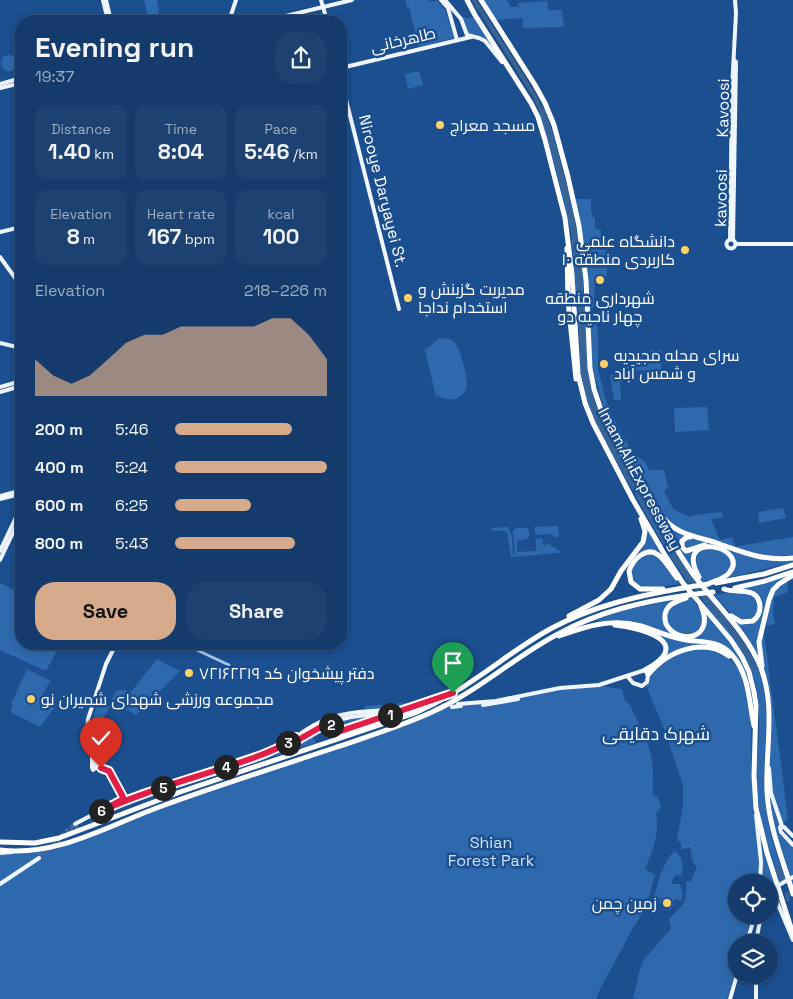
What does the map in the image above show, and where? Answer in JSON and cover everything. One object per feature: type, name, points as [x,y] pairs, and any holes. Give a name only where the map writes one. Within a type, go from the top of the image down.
[{"type":"highway","points":[[467,0],[519,84]]},
{"type":"highway","name":"Imam Ali Expressway","points":[[481,0],[538,90],[554,125],[574,203],[582,244],[592,380],[606,423],[675,547],[749,645],[765,681],[768,705],[767,781],[769,811],[793,894]]},
{"type":"highway","name":"Imam Ali Expressway","points":[[519,84],[538,117],[565,218],[568,301],[573,360],[577,382],[593,423],[633,500],[683,585],[732,640],[745,664],[754,692],[756,719],[754,776],[756,808],[767,853],[793,934]]},
{"type":"highway","points":[[641,486],[667,523],[678,531],[748,554],[769,558],[793,558]]},
{"type":"highway","points":[[550,629],[557,622],[599,600],[611,589],[621,571],[640,547],[644,539],[644,529],[633,500]]},
{"type":"highway","points":[[693,537],[686,537],[682,541],[682,547],[686,551],[703,545],[711,546],[727,552],[731,558],[732,565],[727,575],[705,585]]},
{"type":"highway","points":[[705,585],[693,567],[693,559],[699,550],[711,546]]},
{"type":"highway","points":[[683,585],[660,556],[654,552],[645,552],[638,556],[629,571],[629,580],[637,588],[705,585],[764,574],[793,565]]},
{"type":"highway","points":[[697,599],[704,614],[704,627],[700,632],[687,636],[670,630],[666,624],[665,611],[672,603],[700,593],[765,581],[793,573]]},
{"type":"highway","points":[[765,681],[759,642],[762,624],[773,590],[793,573]]},
{"type":"highway","points":[[0,842],[35,843],[59,838],[172,795],[415,713],[453,693],[532,639],[550,629],[600,606],[683,585]]},
{"type":"highway","points":[[720,605],[741,622],[753,621],[758,616],[760,610],[758,600],[750,591],[730,591],[724,589]]},
{"type":"highway","points":[[0,852],[36,850],[66,844],[167,804],[417,719],[445,706],[540,644],[580,623],[638,603],[689,596]]},
{"type":"highway","points":[[540,644],[602,622],[629,624],[676,638],[715,643],[731,654],[739,666],[748,691],[755,731]]},
{"type":"highway","points":[[592,625],[625,627],[659,637],[666,647],[664,657],[647,672]]},
{"type":"highway","points":[[647,672],[679,652],[699,647],[722,652],[739,666]]},
{"type":"main road","points":[[104,0],[108,15]]},
{"type":"main road","points":[[231,15],[236,0]]},
{"type":"main road","points":[[322,0],[325,15]]},
{"type":"main road","points":[[290,15],[352,0]]},
{"type":"main road","points":[[443,0],[462,21],[466,34],[471,37],[481,38],[489,44],[519,84]]},
{"type":"main road","points":[[443,0],[448,7],[457,40]]},
{"type":"main road","name":"Kavoosi","points":[[733,157],[732,63],[734,60],[735,0]]},
{"type":"main road","points":[[452,24],[458,24],[462,21]]},
{"type":"main road","name":"طاهرخانی","points":[[347,67],[471,37]]},
{"type":"main road","points":[[0,84],[14,82]]},
{"type":"main road","points":[[0,88],[14,82]]},
{"type":"main road","name":"Nirooye Daryayei St.","points":[[347,104],[399,309]]},
{"type":"main road","name":"kavoosi","points":[[733,157],[733,241],[793,244]]},
{"type":"main road","points":[[0,232],[15,228]]},
{"type":"main road","points":[[0,258],[15,278]]},
{"type":"main road","points":[[0,343],[15,347]]},
{"type":"main road","points":[[0,388],[15,384]]},
{"type":"main road","points":[[0,392],[15,388]]},
{"type":"main road","points":[[0,498],[15,493]]},
{"type":"main road","points":[[0,551],[15,520]]},
{"type":"main road","points":[[0,560],[15,529]]},
{"type":"main road","points":[[92,767],[92,754],[87,731],[88,719],[106,664],[113,650]]},
{"type":"main road","points":[[452,707],[504,702],[559,690],[601,687],[627,679],[647,672],[646,682],[642,686],[636,685],[627,679],[599,685],[560,688],[496,700],[458,704]]},
{"type":"main road","points":[[337,720],[332,725],[332,730],[335,732],[352,728],[453,693]]},
{"type":"main road","points":[[99,812],[125,801],[260,756],[297,739],[315,725],[336,716],[391,711]]},
{"type":"main road","points":[[92,767],[94,770],[97,768],[109,771],[123,797],[122,800],[77,825],[109,809],[261,758],[326,724],[351,715]]},
{"type":"main road","points":[[767,751],[771,793],[782,826],[792,836]]},
{"type":"main road","points":[[92,754],[100,760]]},
{"type":"main road","points":[[92,767],[100,760]]},
{"type":"main road","points":[[97,768],[102,762],[100,760]]},
{"type":"main road","points":[[756,808],[760,874]]},
{"type":"main road","points":[[782,826],[780,828],[781,832],[793,844]]},
{"type":"main road","points":[[0,883],[38,857]]},
{"type":"main road","points":[[778,887],[792,879]]},
{"type":"main road","points":[[778,902],[793,940]]},
{"type":"main road","points":[[730,999],[734,984]]},
{"type":"main road","points":[[756,984],[756,999]]},
{"type":"street","points":[[197,650],[229,665]]},
{"type":"green space","points":[[144,0],[157,0],[159,11],[157,15],[148,15]]},
{"type":"green space","points":[[405,0],[428,0],[431,2],[437,0],[445,10],[454,38],[419,47],[409,7],[407,7]]},
{"type":"green space","points":[[483,0],[507,0],[511,7],[519,7],[518,3],[547,1],[548,10],[562,10],[564,27],[523,28],[523,18],[495,20]]},
{"type":"green space","points":[[460,15],[466,18],[474,17],[492,46],[482,37],[467,34]]},
{"type":"green space","points":[[3,57],[15,57],[15,69],[9,71],[3,69],[1,63]]},
{"type":"green space","points":[[419,71],[423,85],[408,89],[405,74]]},
{"type":"green space","points":[[544,108],[571,201],[581,254],[588,372],[594,400],[612,440],[649,507],[674,551],[696,581],[688,583],[669,555],[605,441],[593,417],[586,397],[580,368],[578,309],[571,233],[557,173],[539,112]]},
{"type":"green space","points":[[575,199],[591,199],[591,212],[592,217],[595,217],[595,229],[601,230],[601,241],[607,241],[607,276],[595,276],[594,307],[591,308],[592,319],[596,319],[598,369],[611,413],[631,451],[646,463],[649,470],[664,470],[668,488],[664,490],[673,509],[690,517],[721,512],[723,517],[711,519],[720,540],[732,537],[735,546],[684,532],[668,521],[621,446],[606,415],[593,371]]},
{"type":"green space","points":[[440,338],[448,339],[455,343],[466,376],[466,390],[460,396],[452,399],[436,397],[425,349]]},
{"type":"green space","points":[[650,350],[661,350],[661,370],[625,371],[625,360],[650,360]]},
{"type":"green space","points":[[610,375],[620,375],[621,400],[614,400]]},
{"type":"green space","points":[[707,407],[709,430],[675,432],[674,408]]},
{"type":"green space","points":[[653,504],[668,525],[737,552],[793,559],[793,562],[716,581],[722,579],[732,567],[730,554],[708,545],[693,558],[698,577],[678,549]]},
{"type":"green space","points":[[783,508],[786,518],[759,523],[758,512]]},
{"type":"green space","points":[[645,525],[665,558],[655,551],[634,557],[644,544]]},
{"type":"green space","points":[[558,526],[558,537],[554,537],[552,534],[536,535],[534,527]]},
{"type":"green space","points":[[508,527],[512,538],[513,555],[515,554],[513,531],[516,528],[528,528],[530,536],[517,541],[517,552],[536,551],[536,539],[543,538],[542,543],[545,544],[542,550],[547,543],[561,552],[511,557],[507,531],[492,531],[491,528]]},
{"type":"green space","points":[[793,537],[793,555],[771,557],[732,547]]},
{"type":"green space","points":[[711,547],[728,554],[731,566],[725,575],[703,582],[695,568],[698,551]]},
{"type":"green space","points":[[647,553],[655,554],[682,584],[642,588],[631,580],[632,565]]},
{"type":"green space","points":[[793,574],[776,585],[759,634],[763,669],[726,611],[740,623],[759,617],[757,595],[730,591]]},
{"type":"green space","points":[[793,577],[793,580],[788,581],[788,592],[774,597],[773,614],[775,624],[767,626],[768,610],[772,597],[780,586]]},
{"type":"green space","points":[[0,583],[15,590],[15,650],[57,650],[46,671],[0,650]]},
{"type":"green space","points":[[738,591],[755,596],[759,609],[755,618],[746,622],[734,617],[714,595]]},
{"type":"green space","points":[[708,595],[737,633],[750,653],[760,675],[766,715],[764,784],[766,809],[771,833],[786,880],[780,884],[758,800],[759,705],[754,679],[737,645],[700,596]]},
{"type":"green space","points":[[692,597],[703,614],[703,625],[693,635],[682,634],[670,629],[665,617],[673,603]]},
{"type":"green space","points":[[675,600],[669,603],[664,622],[684,637],[704,628],[702,607],[730,643],[744,667],[749,681],[754,712],[747,682],[729,650],[609,621],[596,621],[566,632],[623,610]]},
{"type":"green space","points":[[612,623],[703,642],[724,649],[706,647],[665,658],[667,654],[663,639]]},
{"type":"green space","points":[[763,625],[788,819],[784,823],[777,813],[770,781],[770,694],[760,648]]},
{"type":"green space","points":[[695,648],[714,651],[727,657],[739,671],[745,684],[749,701],[752,783],[759,872],[759,874],[728,874],[728,924],[749,924],[746,934],[728,934],[728,984],[732,984],[727,999],[633,998],[644,959],[671,929],[669,919],[684,902],[686,881],[691,881],[697,867],[693,862],[690,847],[681,850],[681,843],[677,840],[683,806],[683,785],[665,731],[646,685],[660,665],[679,654]]},
{"type":"green space","points":[[157,659],[180,671],[136,715],[111,701],[116,691],[131,692]]},
{"type":"green space","name":"مجموعه ورزشی شهدای شمیران نو","points":[[27,669],[51,681],[42,694],[57,704],[40,727],[10,712],[13,705],[11,704]]},
{"type":"green space","name":"Shian Forest Park","points":[[599,686],[622,689],[625,701],[630,705],[651,754],[653,796],[657,796],[661,807],[656,814],[656,835],[645,869],[655,875],[645,908],[597,995],[597,999],[0,999],[0,854],[39,852],[38,855],[47,848],[450,705],[490,702],[539,691]]},
{"type":"green space","points":[[98,702],[110,707],[99,726],[104,730],[95,741],[90,742],[90,728]]},
{"type":"green space","points":[[422,702],[391,707],[391,709],[365,709],[365,706]]},
{"type":"green space","points":[[392,713],[335,731],[332,725],[352,717]]},
{"type":"green space","points":[[312,734],[316,743],[277,756],[279,752]]},
{"type":"green space","points":[[770,792],[780,825],[779,830],[793,846],[793,889],[775,829]]},
{"type":"green space","points":[[757,820],[762,846],[772,874],[762,874]]},
{"type":"green space","points":[[675,851],[683,862],[683,869],[681,876],[675,875],[671,884],[680,884],[683,897],[680,901],[677,898],[672,902],[674,904],[670,910],[659,902],[662,897],[658,899],[654,897],[665,865],[671,854]]},
{"type":"waterway","points":[[474,0],[534,95],[545,118],[574,230],[578,264],[584,372],[596,416],[675,558],[741,642],[753,668]]},
{"type":"waterway","points":[[778,867],[782,881]]},
{"type":"waterway","points":[[787,894],[788,900]]},
{"type":"tunnel","points":[[410,708],[458,704]]},
{"type":"tunnel","points":[[38,855],[75,824]]},
{"type":"tunnel","points":[[70,832],[78,826]]},
{"type":"tunnel","points":[[39,858],[62,838]]},
{"type":"place","name":"مسجد معراج","points":[[440,125]]},
{"type":"place","name":"دانشگاه علمی کاربردی منطقه ۱۰","points":[[685,250]]},
{"type":"place","name":"شهرداری منطقه چهار ناحیه دو","points":[[600,280]]},
{"type":"place","name":"مدیریت گزینش و استخدام نداجا","points":[[408,298]]},
{"type":"place","name":"سرای محله مجیدیه و شمس آباد","points":[[604,364]]},
{"type":"place","name":"دفتر پیشخوان کد ۷۲۱۶۲۲۱۹","points":[[189,673]]},
{"type":"place","name":"مجموعه ورزشی شهدای شمیران نو","points":[[31,699]]},
{"type":"place","name":"زمین چمن","points":[[667,903]]},
{"type":"district","name":"شهرک دقایقی","points":[[656,733]]},
{"type":"route","points":[[101,768],[109,771],[123,797],[122,800],[106,806],[99,812],[125,801],[260,756],[283,746],[296,737],[296,740],[298,740],[330,722],[337,720],[332,723],[331,728],[338,732],[453,693]]}]
